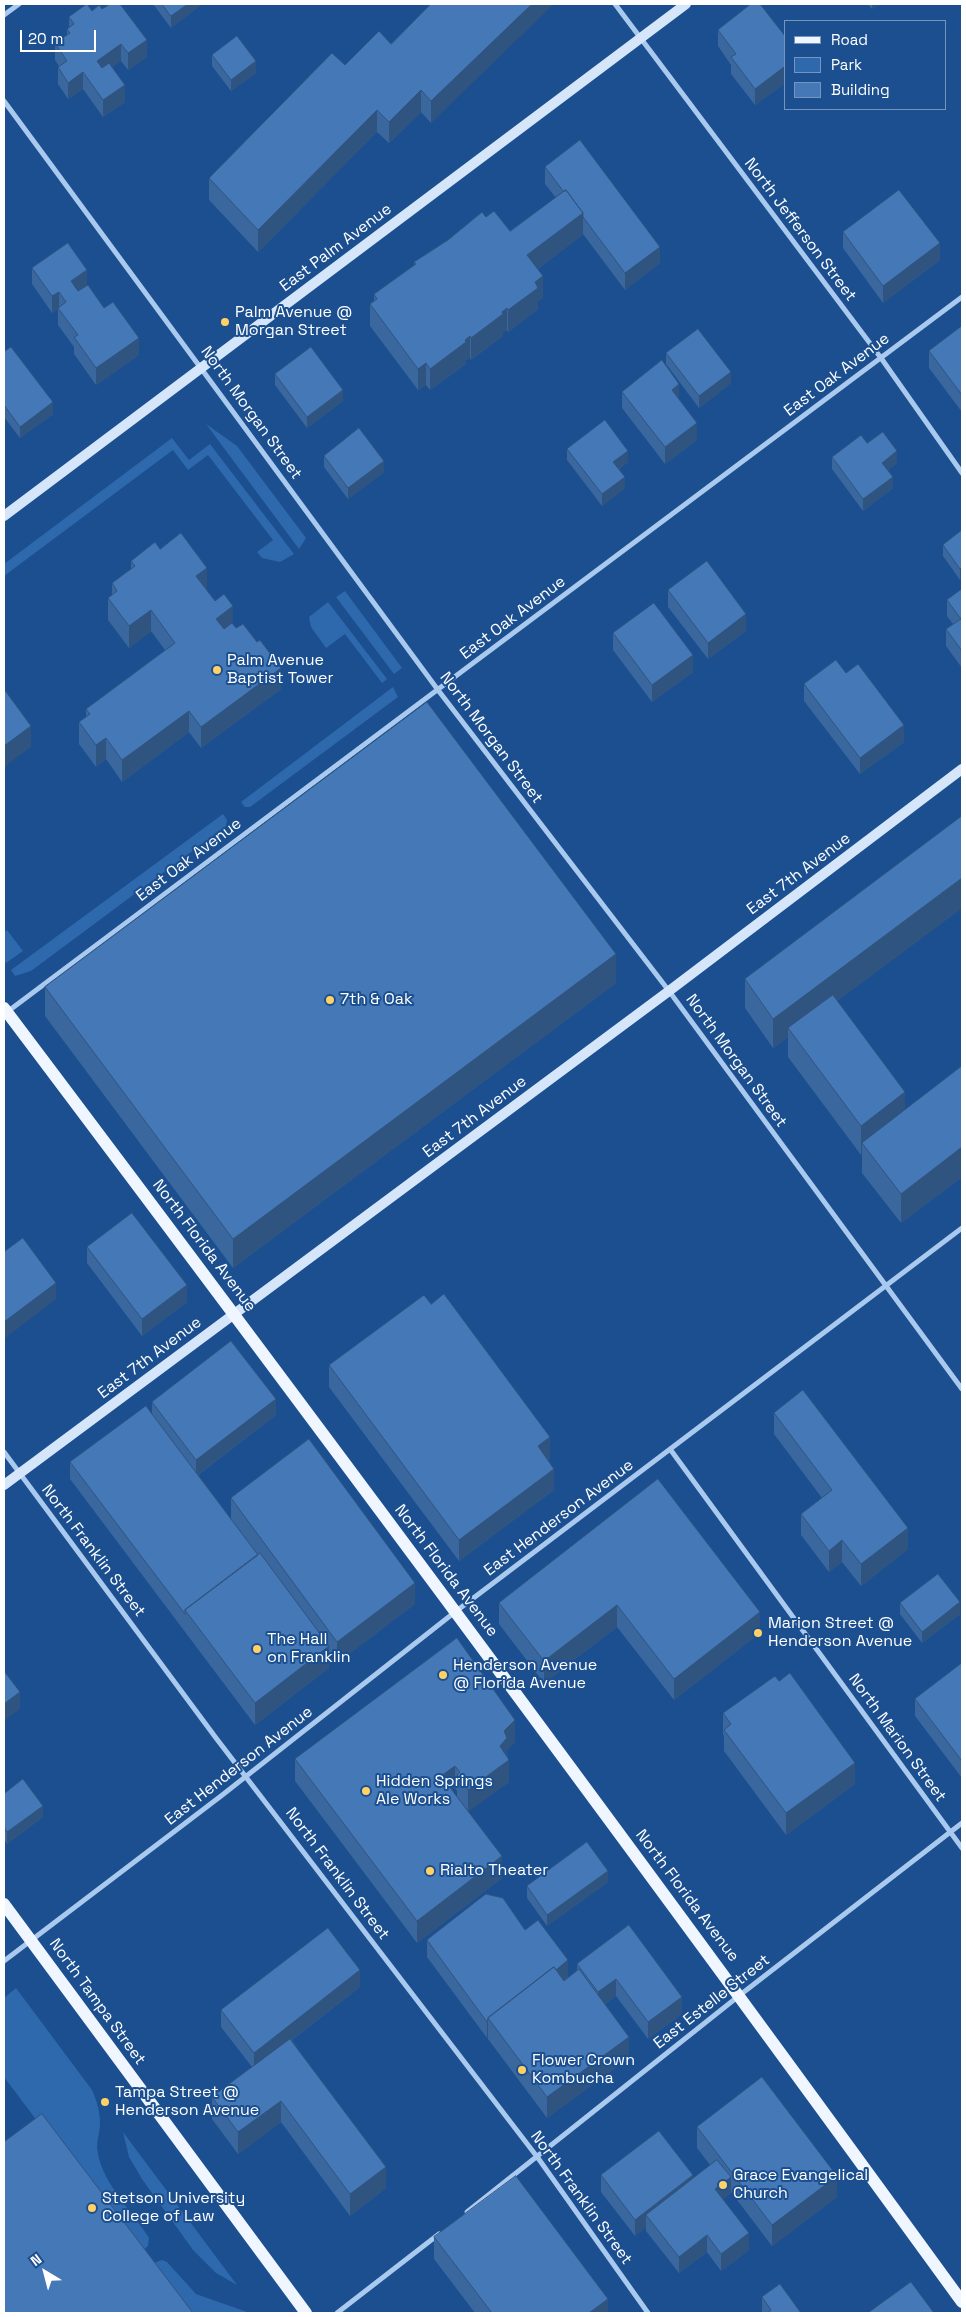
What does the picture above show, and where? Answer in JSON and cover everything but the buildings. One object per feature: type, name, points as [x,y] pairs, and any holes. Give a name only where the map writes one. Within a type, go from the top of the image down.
[{"type":"main road","name":"North Florida Avenue","points":[[5,1010],[235,1314],[456,1612],[740,1996],[962,2302]]},
{"type":"main road","name":"North Tampa Street","points":[[4,1904],[306,2313]]},
{"type":"street","points":[[4,15],[19,4]]},
{"type":"street","name":"North Jefferson Street","points":[[615,4],[881,358],[962,473]]},
{"type":"street","name":"East Palm Avenue","points":[[4,516],[686,4]]},
{"type":"street","name":"North Morgan Street","points":[[4,101],[202,367],[438,690],[669,992],[962,1388]]},
{"type":"street","name":"East Oak Avenue","points":[[5,1010],[438,690],[962,297]]},
{"type":"street","name":"East 7th Avenue","points":[[4,1486],[669,992],[962,769]]},
{"type":"street","name":"East Henderson Avenue","points":[[4,1961],[456,1612],[962,1228]]},
{"type":"street","name":"North Marion Street","points":[[670,1449],[962,1848]]},
{"type":"street","name":"North Franklin Street","points":[[4,1452],[246,1776],[538,2158],[648,2313]]},
{"type":"street","name":"East Estelle Street","points":[[460,2218],[962,1823]]},
{"type":"street","points":[[337,2313],[445,2230]]},
{"type":"green space","points":[[206,424],[237,446],[306,538],[299,549]]},
{"type":"green space","points":[[172,438],[189,460],[210,444],[294,554],[280,562],[262,558],[257,552],[273,540],[208,455],[188,470],[173,450],[4,576],[4,564]]},
{"type":"green space","points":[[345,591],[402,668],[394,674],[336,597]]},
{"type":"green space","points":[[328,602],[387,679],[382,683],[345,634],[326,648],[311,627],[309,617]]},
{"type":"green space","points":[[393,687],[398,697],[250,807],[245,807],[241,802]]},
{"type":"green space","points":[[223,814],[227,820],[226,826],[31,971],[15,976],[11,970]]},
{"type":"green space","points":[[7,930],[23,951],[6,963],[4,959],[4,933]]},
{"type":"green space","points":[[16,1988],[92,2090],[97,2102],[99,2115],[100,2127],[97,2147],[99,2160],[110,2184],[149,2238],[148,2246],[138,2255],[4,2077],[4,1998]]},
{"type":"green space","points":[[123,2132],[237,2285],[216,2273],[193,2250],[142,2179],[129,2157]]},
{"type":"green space","points":[[162,2260],[167,2262],[196,2294],[250,2313],[182,2313],[154,2263]]},
{"type":"place","name":"Palm Avenue @ Morgan Street","points":[[225,322]]},
{"type":"place","name":"Palm Avenue Baptist Tower","points":[[217,670]]},
{"type":"place","name":"7th & Oak","points":[[330,1000]]},
{"type":"place","name":"Marion Street @ Henderson Avenue","points":[[758,1633]]},
{"type":"place","name":"The Hall on Franklin","points":[[257,1649]]},
{"type":"place","name":"Henderson Avenue @ Florida Avenue","points":[[443,1675]]},
{"type":"place","name":"Hidden Springs Ale Works","points":[[366,1791]]},
{"type":"place","name":"Rialto Theater","points":[[430,1871]]},
{"type":"place","name":"Flower Crown Kombucha","points":[[522,2070]]},
{"type":"place","name":"Tampa Street @ Henderson Avenue","points":[[105,2102]]},
{"type":"place","name":"Grace Evangelical Church","points":[[723,2185]]},
{"type":"place","name":"Stetson University College of Law","points":[[92,2208]]}]
